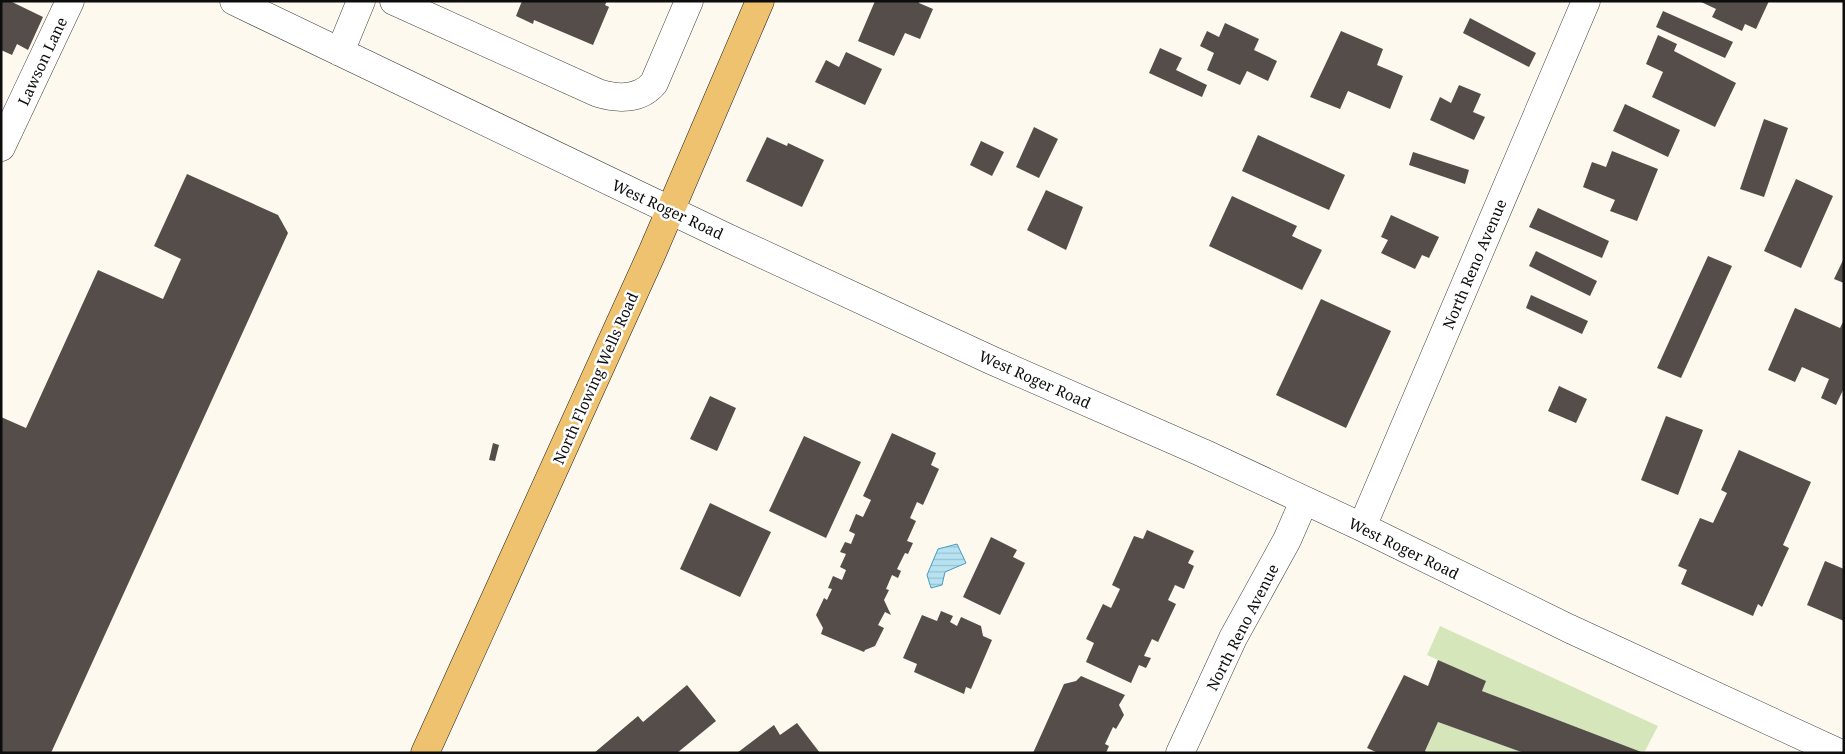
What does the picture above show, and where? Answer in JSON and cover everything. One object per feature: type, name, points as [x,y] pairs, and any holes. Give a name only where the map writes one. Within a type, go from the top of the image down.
[{"type":"main road","name":"North Flowing Wells Road","points":[[424,753],[671,210],[760,1]]},
{"type":"street","name":"Lawson Lane","points":[[1,147],[70,1]]},
{"type":"street","name":"West Roger Road","points":[[234,1],[982,356],[1203,453],[1362,527],[1568,628],[1839,753]]},
{"type":"street","points":[[340,52],[361,1]]},
{"type":"street","points":[[394,1],[598,94],[621,98],[648,90],[654,83],[689,1]]},
{"type":"street","name":"North Reno Avenue","points":[[1362,527],[1586,1]]},
{"type":"street","name":"North Reno Avenue","points":[[1180,753],[1233,638],[1287,540],[1304,501]]},
{"type":"green space","points":[[1440,626],[1658,726],[1644,753],[1482,691],[1485,681],[1427,655]]},
{"type":"green space","points":[[1438,722],[1524,753],[1428,753],[1425,751]]},
{"type":"water","points":[[957,544],[966,563],[945,572],[942,585],[931,588],[927,575],[938,549]]},
{"type":"building","points":[[1,1],[10,1],[43,17],[28,50],[17,44],[12,55],[1,50]]},
{"type":"building","points":[[522,1],[607,1],[605,5],[609,7],[593,45],[534,20],[533,24],[516,16]]},
{"type":"building","points":[[875,1],[919,1],[919,3],[933,9],[920,39],[905,33],[894,56],[858,41]]},
{"type":"building","points":[[1699,1],[1769,1],[1756,29],[1745,24],[1742,31],[1712,17],[1716,9]]},
{"type":"building","points":[[1663,11],[1733,42],[1725,58],[1656,27]]},
{"type":"building","points":[[1470,18],[1536,53],[1529,67],[1463,33]]},
{"type":"building","points":[[1225,23],[1259,39],[1254,50],[1277,61],[1268,81],[1247,71],[1240,85],[1207,70],[1214,53],[1200,46],[1207,31],[1219,37]]},
{"type":"building","points":[[1341,31],[1383,49],[1377,65],[1403,76],[1390,109],[1348,91],[1340,109],[1310,97]]},
{"type":"building","points":[[1658,35],[1677,44],[1674,51],[1736,83],[1715,127],[1652,97],[1663,72],[1646,64]]},
{"type":"building","points":[[1160,48],[1182,58],[1176,70],[1207,85],[1202,97],[1149,73]]},
{"type":"building","points":[[846,52],[882,69],[865,105],[815,82],[826,60],[839,67]]},
{"type":"building","points":[[1459,85],[1481,94],[1473,112],[1485,117],[1474,140],[1430,120],[1440,97],[1451,103]]},
{"type":"building","points":[[1625,104],[1680,130],[1668,157],[1613,131]]},
{"type":"building","points":[[1764,119],[1788,128],[1764,197],[1740,189]]},
{"type":"building","points":[[1034,127],[1058,139],[1039,178],[1016,167]]},
{"type":"building","points":[[1258,135],[1345,175],[1329,210],[1242,171]]},
{"type":"building","points":[[767,137],[787,146],[788,143],[824,160],[802,207],[746,181]]},
{"type":"building","points":[[981,141],[1004,152],[992,176],[970,165]]},
{"type":"building","points":[[1612,151],[1658,169],[1637,221],[1610,211],[1615,200],[1583,187],[1592,162],[1606,167]]},
{"type":"building","points":[[1413,152],[1469,170],[1465,184],[1409,165]]},
{"type":"building","points":[[187,174],[278,215],[288,233],[51,753],[1,753],[1,417],[26,428],[98,270],[163,299],[181,259],[154,246]]},
{"type":"building","points":[[1796,179],[1833,196],[1801,268],[1764,251]]},
{"type":"building","points":[[1046,190],[1083,207],[1066,250],[1027,230]]},
{"type":"building","points":[[1232,196],[1297,226],[1292,236],[1322,250],[1302,290],[1209,246]]},
{"type":"building","points":[[1538,208],[1609,241],[1602,258],[1529,227]]},
{"type":"building","points":[[1391,215],[1439,237],[1429,258],[1422,255],[1415,269],[1381,253],[1388,240],[1381,237]]},
{"type":"building","points":[[1536,251],[1597,281],[1590,296],[1529,266]]},
{"type":"building","points":[[1708,256],[1732,266],[1681,378],[1657,368]]},
{"type":"building","points":[[1844,258],[1844,283],[1834,279]]},
{"type":"building","points":[[1531,295],[1588,321],[1582,334],[1526,308]]},
{"type":"building","points":[[1321,299],[1391,331],[1346,428],[1276,395]]},
{"type":"building","points":[[1795,308],[1840,328],[1844,320],[1844,388],[1836,405],[1821,398],[1829,379],[1802,367],[1795,382],[1768,370]]},
{"type":"building","points":[[1559,386],[1587,399],[1576,423],[1548,411]]},
{"type":"building","points":[[710,396],[736,408],[717,451],[690,439]]},
{"type":"building","points":[[1666,416],[1703,430],[1678,495],[1641,480]]},
{"type":"building","points":[[892,433],[936,453],[931,465],[939,469],[923,505],[917,502],[910,518],[916,521],[907,541],[913,543],[908,554],[905,553],[897,569],[901,571],[898,578],[892,575],[886,589],[889,590],[884,600],[891,615],[885,612],[878,625],[884,628],[875,646],[864,652],[821,634],[823,628],[816,615],[824,598],[827,600],[832,589],[828,588],[833,576],[842,580],[846,570],[840,567],[846,554],[840,552],[845,542],[851,544],[855,534],[849,531],[856,514],[863,517],[871,500],[863,496]]},
{"type":"building","points":[[804,436],[861,462],[826,538],[769,511]]},
{"type":"building","points":[[493,443],[499,445],[495,461],[489,460]]},
{"type":"building","points":[[1739,450],[1811,482],[1783,545],[1789,548],[1762,607],[1758,604],[1753,616],[1681,584],[1687,570],[1678,566],[1700,518],[1713,523],[1727,493],[1721,490]]},
{"type":"building","points":[[710,503],[771,532],[740,597],[680,569]]},
{"type":"building","points":[[1147,530],[1194,551],[1188,563],[1194,566],[1184,589],[1175,585],[1168,600],[1176,604],[1158,642],[1152,639],[1144,656],[1151,658],[1146,668],[1139,665],[1131,683],[1086,662],[1094,643],[1086,639],[1103,604],[1111,608],[1120,589],[1112,585],[1134,536],[1143,539]]},
{"type":"building","points":[[991,537],[1017,550],[1013,557],[1025,563],[1000,615],[963,597]]},
{"type":"building","points":[[1825,561],[1844,569],[1844,621],[1807,605]]},
{"type":"building","points":[[941,611],[953,616],[950,622],[957,626],[961,617],[981,626],[983,636],[992,640],[971,689],[966,687],[964,694],[914,672],[917,664],[903,658],[922,615],[937,621]]},
{"type":"building","points":[[1438,660],[1486,681],[1482,691],[1644,753],[1524,753],[1438,722],[1425,751],[1428,753],[1378,753],[1367,748],[1404,675],[1428,686]]},
{"type":"building","points":[[1081,676],[1125,695],[1119,705],[1124,715],[1116,729],[1113,727],[1105,744],[1109,746],[1106,753],[1033,753],[1064,684],[1076,681]]},
{"type":"building","points":[[687,685],[716,721],[677,753],[594,753],[638,716],[643,722]]},
{"type":"building","points":[[797,723],[820,753],[737,753],[774,725],[780,735]]}]
